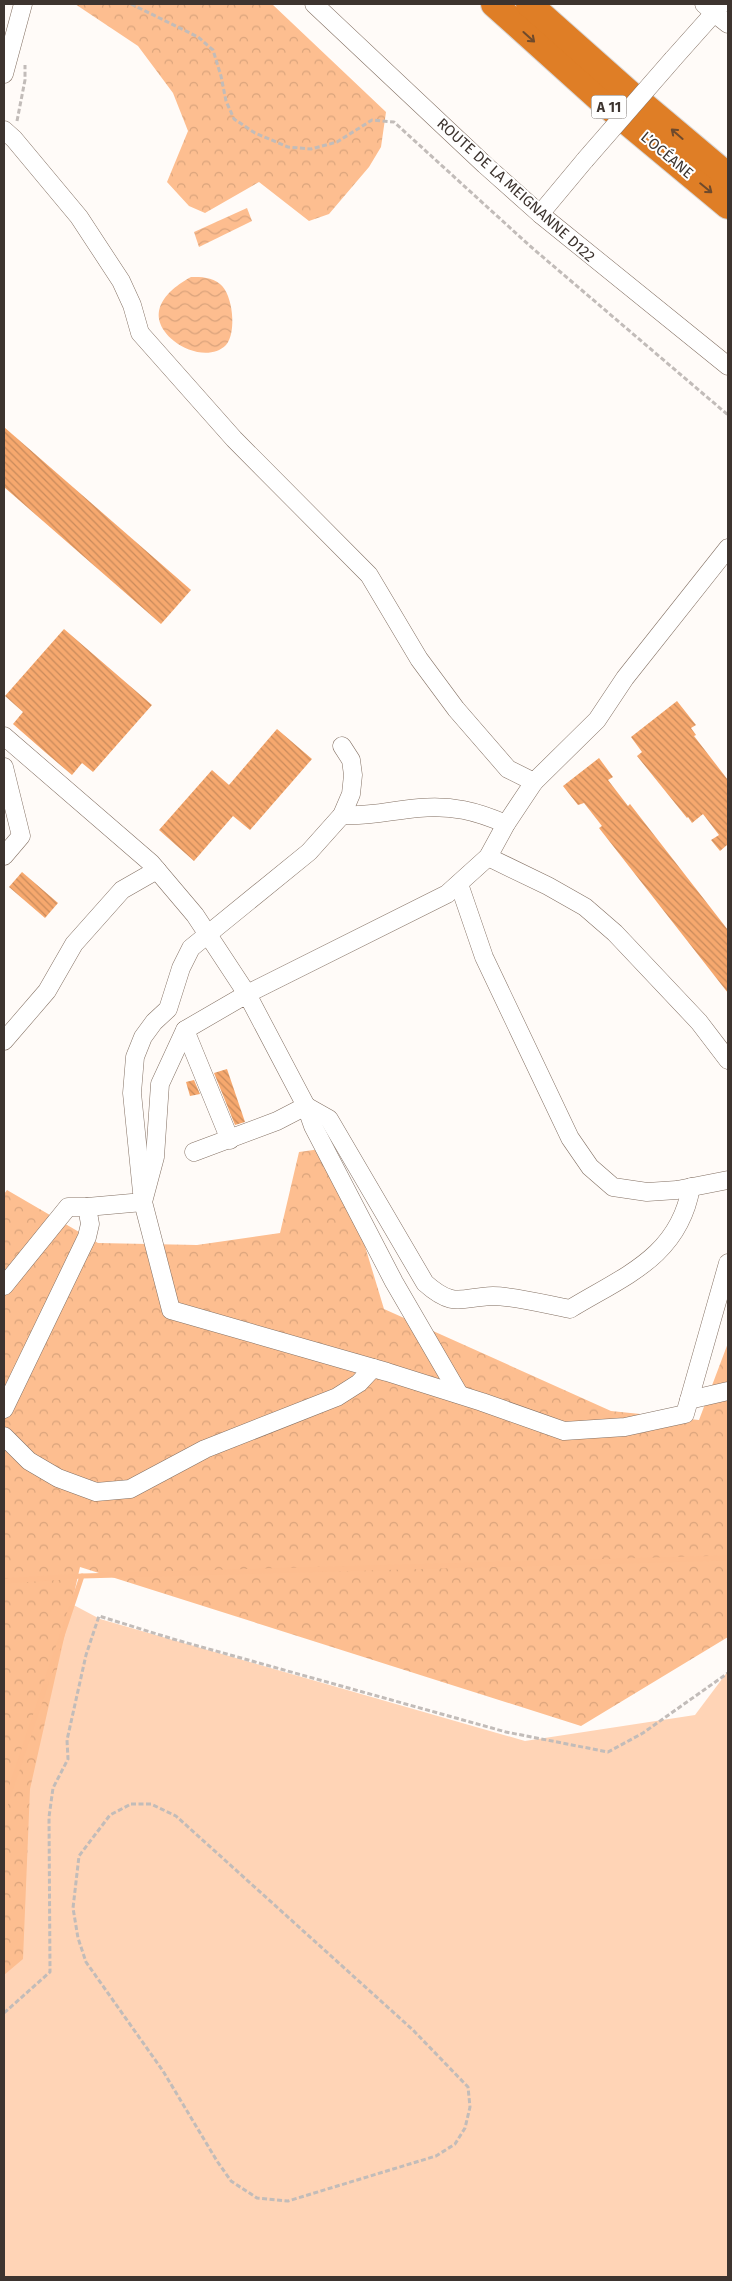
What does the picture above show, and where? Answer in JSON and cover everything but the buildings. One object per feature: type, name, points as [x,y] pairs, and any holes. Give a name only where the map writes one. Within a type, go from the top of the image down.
[{"type":"highway","name":"L’OCÉANE","points":[[494,4],[603,102],[728,206]]},
{"type":"highway","name":"L’OCÉANE","points":[[529,4],[628,92],[728,176]]},
{"type":"street","points":[[4,74],[23,4]]},
{"type":"street","name":"ROUTE DE LA MEIGNANNE D122","points":[[314,4],[485,165],[540,214],[728,366]]},
{"type":"street","points":[[540,214],[673,59],[713,7],[728,24]]},
{"type":"street","points":[[9,134],[79,217],[121,280],[132,305],[140,333],[234,439],[369,575],[390,607],[419,659],[456,709],[508,768],[534,782]]},
{"type":"street","points":[[143,1202],[155,1157],[160,1084],[185,1030],[247,994],[447,894],[459,884],[488,857],[506,824],[534,782],[597,720],[626,678],[728,548]]},
{"type":"street","points":[[4,736],[157,870],[209,934],[247,994],[306,1106],[314,1126],[394,1282],[459,1394]]},
{"type":"street","points":[[342,746],[351,760],[353,775],[351,794],[342,815],[309,852],[201,939],[186,955],[168,1009],[148,1030],[135,1057],[132,1093],[143,1202],[171,1310],[459,1394],[564,1431],[625,1427],[685,1414],[728,1264]]},
{"type":"street","points":[[4,767],[21,836],[4,856]]},
{"type":"street","points":[[342,815],[358,816],[420,808],[457,808],[475,811],[506,824]]},
{"type":"street","points":[[488,857],[548,886],[585,907],[614,933],[699,1022],[728,1060]]},
{"type":"street","points":[[4,1041],[47,990],[74,944],[122,890],[157,870]]},
{"type":"street","points":[[459,884],[484,957],[570,1138],[590,1167],[613,1187],[647,1192],[691,1187],[728,1180]]},
{"type":"street","points":[[185,1030],[230,1140]]},
{"type":"street","points":[[306,1106],[329,1119],[425,1283],[438,1293],[459,1301],[494,1296],[570,1309],[646,1263],[664,1247],[679,1227],[691,1187]]},
{"type":"street","points":[[194,1152],[277,1121],[306,1106]]},
{"type":"street","points":[[4,1286],[68,1207],[143,1202]]},
{"type":"street","points":[[4,1409],[7,1398],[87,1237],[90,1224],[87,1207]]},
{"type":"street","points":[[4,1436],[29,1461],[58,1478],[96,1492],[130,1489],[205,1449],[337,1398],[359,1383],[374,1368]]},
{"type":"street","points":[[689,1400],[728,1392]]},
{"type":"path","points":[[131,4],[198,37],[213,50],[226,101],[234,119],[255,133],[288,147],[311,149],[337,142],[372,120],[394,122],[530,246],[728,415]]},
{"type":"path","points":[[9,134],[25,73],[22,57],[13,45]]},
{"type":"path","points":[[4,2013],[50,1972],[49,1817],[53,1788],[68,1759],[67,1740],[86,1655],[99,1616],[173,1639],[506,1732],[608,1752],[643,1733],[728,1673]]},
{"type":"path","points":[[131,1804],[151,1804],[176,1816],[413,2030],[468,2087],[470,2107],[465,2128],[455,2144],[436,2156],[288,2201],[257,2198],[231,2181],[163,2071],[86,1962],[78,1938],[73,1908],[79,1856],[110,1815],[131,1804]]},
{"type":"shaded area","points":[[68,1602],[100,1619],[525,1741],[695,1715],[728,1671],[728,2277],[4,2277],[4,1870]]},
{"type":"green space","points":[[75,4],[272,4],[386,112],[381,147],[369,167],[329,214],[309,221],[259,182],[205,213],[189,206],[167,182],[188,131],[173,93],[138,46]]},
{"type":"green space","points":[[335,1147],[384,1309],[611,1411],[699,1420],[728,1343],[728,1637],[581,1726],[80,1567],[30,1789],[23,1959],[4,1975],[4,1194],[7,1190],[98,1243],[197,1245],[280,1233],[299,1152]]},
{"type":"water","points":[[247,208],[252,221],[199,247],[194,232]]},
{"type":"water","points":[[191,277],[202,277],[214,280],[220,284],[228,296],[231,305],[232,332],[226,345],[214,352],[193,351],[180,345],[165,331],[160,322],[161,304],[173,289]]},
{"type":"waterway","points":[[4,1809],[82,1576],[728,1558]]},
{"type":"waterway","points":[[4,1581],[82,1576]]}]
